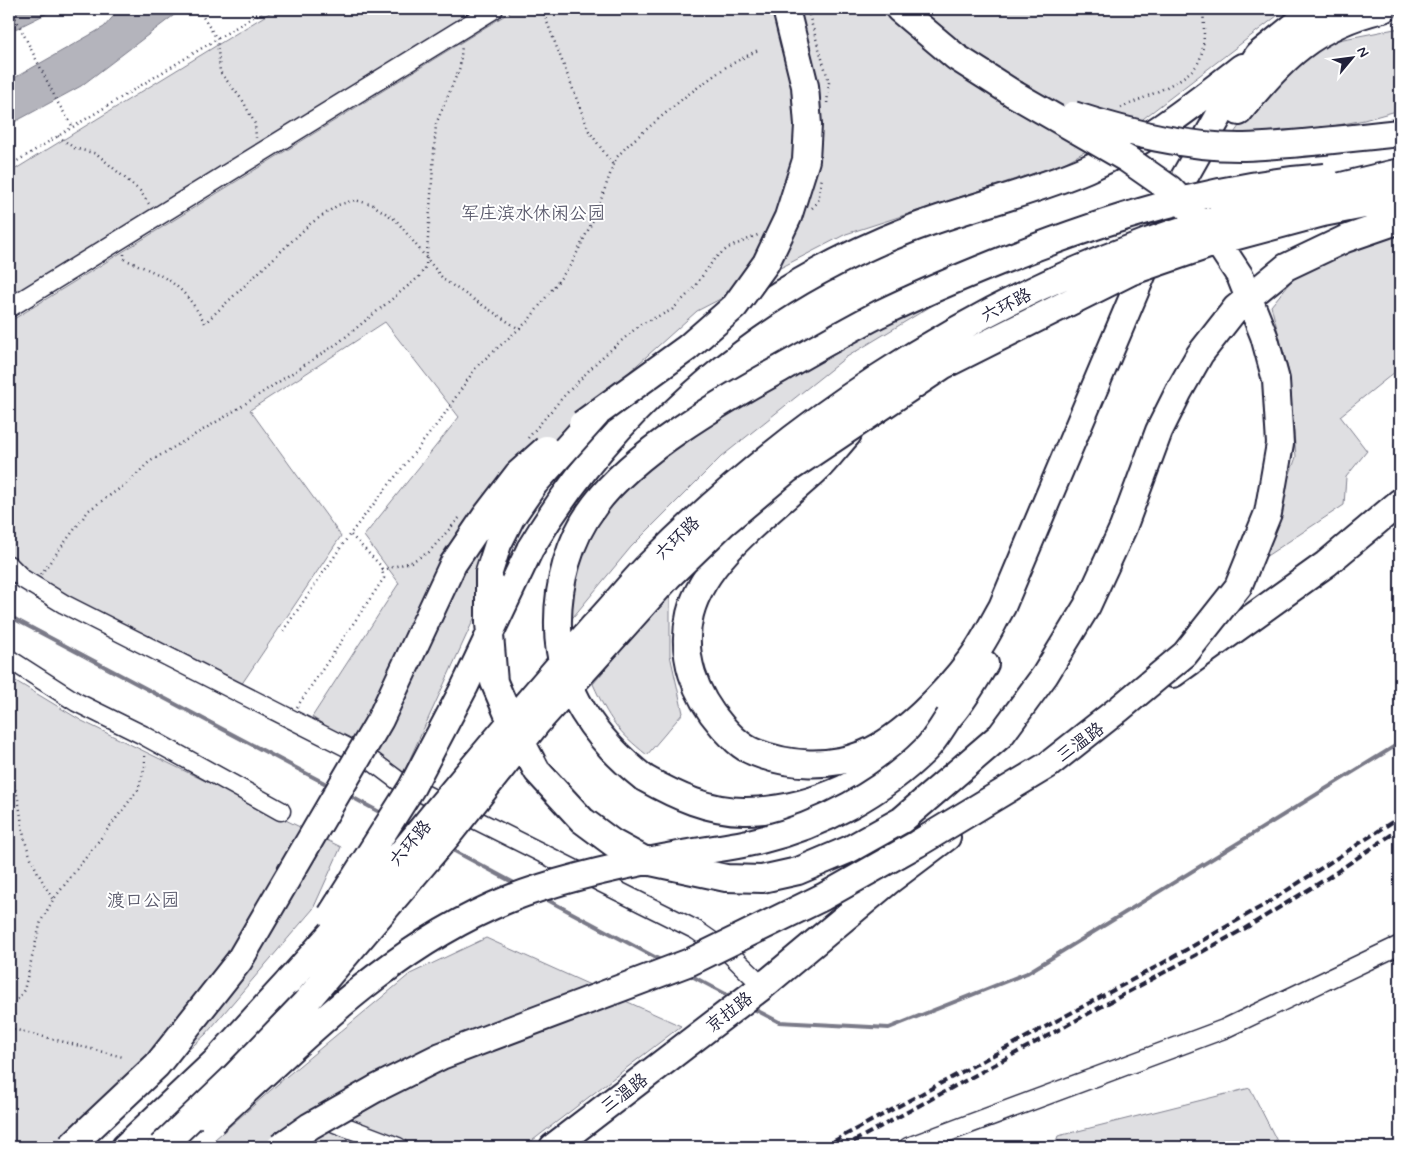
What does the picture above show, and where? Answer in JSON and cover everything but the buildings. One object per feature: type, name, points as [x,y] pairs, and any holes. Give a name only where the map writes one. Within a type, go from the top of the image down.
[{"type":"highway","points":[[70,1147],[157,1064],[239,961],[380,720],[453,564],[485,517],[518,474],[556,441],[597,414],[687,348],[735,306],[766,263],[788,217],[806,160],[808,125],[805,86],[786,9]]},
{"type":"highway","points":[[280,1147],[310,1126],[375,1089],[440,1056],[690,962],[824,897],[925,839],[1048,765],[1119,710],[1185,654],[1238,587],[1268,513],[1280,444],[1276,380],[1264,336],[1240,276],[1211,232],[1170,189],[1118,154],[1014,94],[956,57],[899,9]]},
{"type":"highway","points":[[289,981],[412,788],[461,694],[530,549],[566,493],[617,432],[662,384],[735,323],[820,270],[907,231],[1088,169],[1130,148],[1170,122],[1315,9]]},
{"type":"highway","points":[[860,421],[817,469],[712,568],[690,614],[688,655],[691,675],[699,696],[733,739],[752,752],[801,763],[832,764],[866,753],[892,737],[979,661],[1013,612],[1174,222],[1212,149],[1236,114],[1291,53],[1322,31],[1363,13],[1382,9]]},
{"type":"highway","points":[[182,1147],[358,989],[406,955],[459,922],[509,899],[570,879],[670,856],[763,840],[809,825],[858,801],[890,780],[927,748],[949,717],[979,661],[1181,183],[1224,106],[1258,55]]},
{"type":"highway","points":[[1014,94],[1108,126],[1208,144],[1243,147],[1400,134]]},
{"type":"highway","points":[[949,717],[905,753],[872,774],[818,799],[781,808],[746,811],[713,807],[678,797],[644,778],[606,746],[584,714],[566,676],[558,642],[557,607],[562,573],[592,508],[618,478],[647,455],[740,391],[880,314],[963,276],[1117,218],[1213,193],[1296,179],[1400,172]]},
{"type":"highway","name":"六环路","points":[[125,1147],[214,1063],[359,904],[528,699],[645,570],[711,506],[775,450],[843,401],[946,336],[1002,306],[1081,268],[1147,242],[1224,216],[1400,172]]},
{"type":"highway","name":"六环路","points":[[161,1147],[233,1078],[305,1003],[449,834],[538,722],[668,577],[724,523],[787,470],[944,365],[1130,272],[1226,239],[1323,213],[1400,198]]},
{"type":"highway","points":[[597,414],[535,482],[498,544],[489,572],[489,622],[494,682],[512,724],[537,771],[582,820],[613,843],[646,861],[726,878],[762,878],[798,871],[850,849],[902,820],[1001,735],[1045,675],[1087,606],[1123,528],[1167,415],[1200,354],[1236,308],[1286,267],[1345,239],[1400,220]]},
{"type":"highway","name":"三温路","points":[[763,986],[914,862],[1326,564],[1400,502]]},
{"type":"highway","name":"京拉路","points":[[696,1038],[763,986]]},
{"type":"highway","name":"三温路","points":[[553,1147],[696,1038]]},
{"type":"street","points":[[9,308],[494,9]]},
{"type":"street","points":[[9,565],[23,580],[64,604],[368,758],[400,782],[696,930],[729,953],[763,986]]},
{"type":"street","points":[[9,659],[76,702],[143,735],[281,811]]},
{"type":"street","points":[[908,1147],[1224,1029],[1400,945]]},
{"type":"street","points":[[335,1124],[398,1147]]},
{"type":"path","points":[[11,9],[58,103],[73,127]]},
{"type":"path","points":[[198,9],[217,39],[220,72],[243,101],[255,124],[258,154]]},
{"type":"path","points":[[9,166],[266,9]]},
{"type":"path","points":[[542,9],[589,131],[613,165]]},
{"type":"path","points":[[807,9],[829,82],[826,111]]},
{"type":"path","points":[[1121,108],[1178,80],[1198,63],[1204,37],[1203,9]]},
{"type":"path","points":[[32,585],[89,510],[129,482],[149,462],[228,415],[338,343],[419,278],[426,266],[436,124],[460,67],[463,28]]},
{"type":"path","points":[[283,631],[350,534],[441,419],[477,366],[519,329],[572,263],[595,216],[613,165],[629,144],[686,96],[726,67],[758,50]]},
{"type":"path","points":[[58,136],[74,148],[96,154],[140,192],[157,216]]},
{"type":"path","points":[[809,211],[818,202],[823,169]]},
{"type":"path","points":[[123,237],[124,259],[169,278],[190,298],[205,323],[310,224],[338,205],[355,200],[373,205],[396,220],[426,260],[444,280],[519,329]]},
{"type":"path","points":[[525,441],[563,397],[599,360],[641,324],[672,310],[693,289],[715,258],[728,248],[762,234]]},
{"type":"path","points":[[382,570],[411,562],[429,552],[462,515]]},
{"type":"path","points":[[290,719],[384,578],[381,566],[350,534]]},
{"type":"path","points":[[9,1012],[24,990],[41,921],[53,900],[138,790],[145,766],[143,735]]},
{"type":"path","points":[[9,776],[16,788],[25,842],[35,867],[53,900]]},
{"type":"path","points":[[9,1028],[123,1057]]},
{"type":"green space","points":[[276,9],[477,9],[9,298],[9,173]]},
{"type":"green space","name":"军庄滨水休闲公园","points":[[515,9],[1286,9],[1135,125],[1062,164],[846,234],[697,311],[578,418],[499,564],[402,776],[312,717],[399,583],[364,536],[459,417],[385,322],[250,410],[341,536],[235,694],[9,574],[9,322]]},
{"type":"green space","points":[[1400,28],[1400,110],[1364,120],[1224,147],[1265,90],[1323,43]]},
{"type":"green space","points":[[1400,229],[1400,368],[1340,416],[1367,451],[1346,477],[1344,505],[1259,561],[1296,457],[1289,373],[1271,306],[1313,254]]},
{"type":"green space","points":[[1000,250],[1006,261],[845,358],[721,457],[631,547],[569,622],[564,562],[628,464],[831,323]]},
{"type":"green space","points":[[670,592],[670,655],[683,713],[647,755],[628,739],[615,724],[593,684]]},
{"type":"green space","name":"渡口公园","points":[[9,677],[82,721],[341,847],[313,909],[206,1034],[112,1120],[69,1147],[9,1147]]},
{"type":"green space","points":[[486,938],[681,1026],[524,1147],[206,1147],[287,1076],[410,974]]},
{"type":"green space","points":[[1250,1088],[1280,1147],[1054,1147],[1058,1136]]},
{"type":"shaded area","points":[[9,9],[56,9],[9,32]]},
{"type":"shaded area","points":[[116,9],[182,9],[81,86],[9,125],[9,81],[104,27],[117,12]]},
{"type":"waterway","points":[[9,616],[330,786]]},
{"type":"waterway","points":[[750,1007],[779,1022],[889,1028],[1027,973],[1400,743]]},
{"type":"waterway","points":[[348,795],[383,814]]},
{"type":"waterway","points":[[449,848],[518,885]]},
{"type":"waterway","points":[[542,897],[664,962]]},
{"type":"waterway","points":[[688,974],[733,998]]},
{"type":"railway","points":[[823,1147],[1156,967],[1266,904],[1400,817]]},
{"type":"railway","points":[[843,1147],[1244,929],[1326,879],[1400,829]]}]
